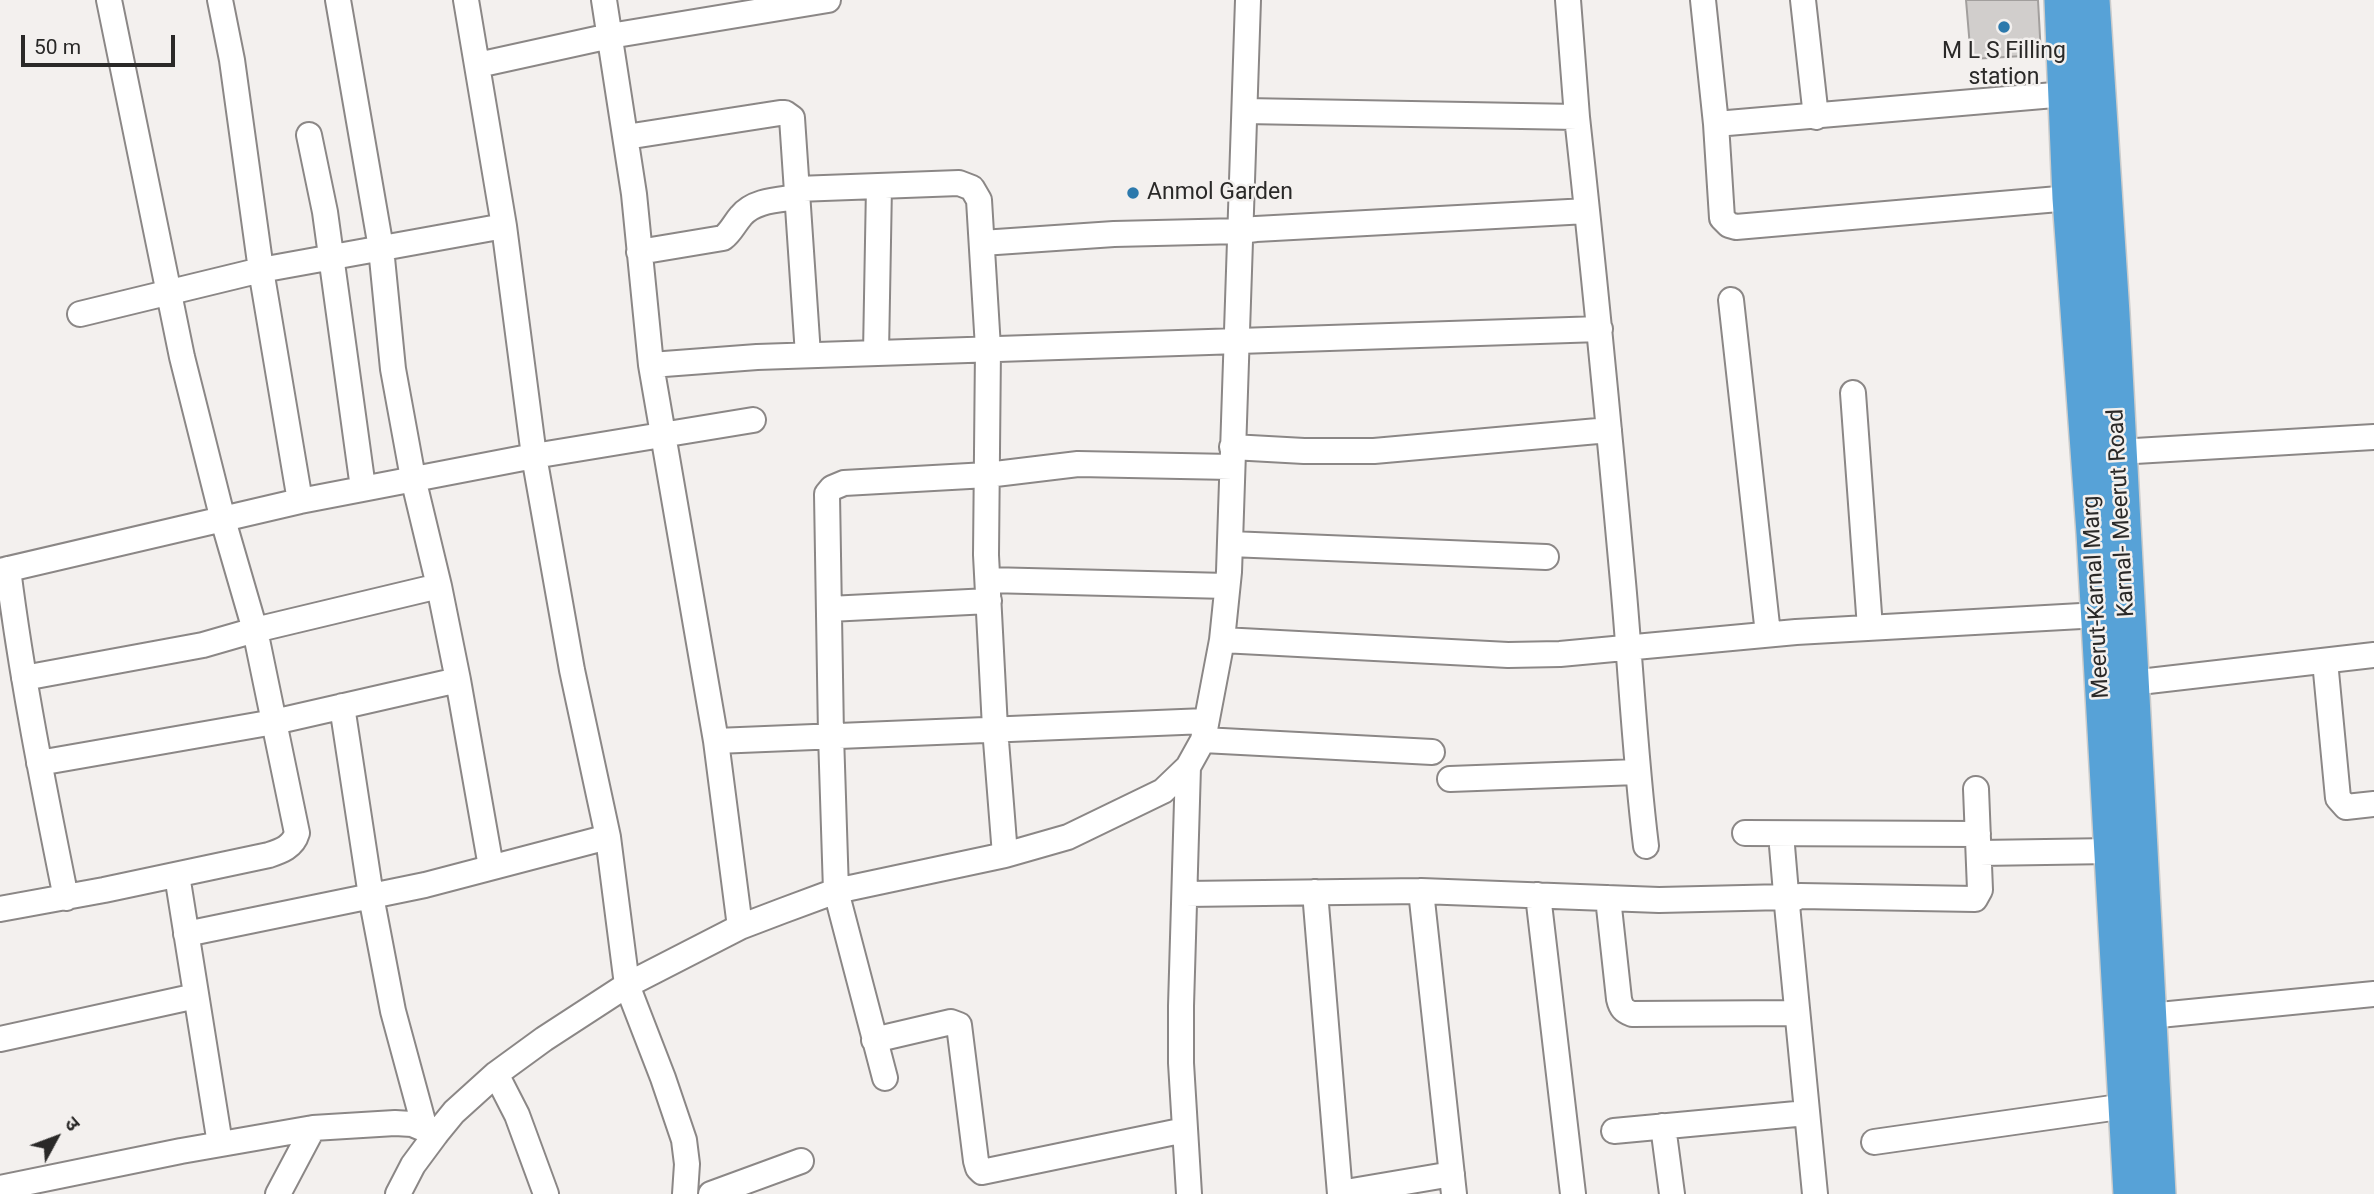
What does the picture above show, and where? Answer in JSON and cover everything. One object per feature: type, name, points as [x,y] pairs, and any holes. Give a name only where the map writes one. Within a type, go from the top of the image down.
[{"type":"highway","name":"Meerut-Karnal Marg","points":[[2062,0],[2070,198],[2099,615],[2131,1194]]},
{"type":"highway","name":"Karnal- Meerut Road","points":[[2092,0],[2112,314],[2158,1194]]},
{"type":"street","points":[[0,909],[66,898],[268,855],[287,848],[295,839],[297,825],[255,630],[223,520],[169,294],[109,0]]},
{"type":"street","points":[[220,0],[232,60],[261,270],[300,500]]},
{"type":"street","points":[[338,0],[382,248],[394,369],[413,478],[458,680],[491,867]]},
{"type":"street","points":[[466,0],[504,226],[534,456],[572,670],[607,837],[627,985],[684,1140],[687,1164],[685,1194]]},
{"type":"street","points":[[604,0],[626,137],[651,365],[716,741],[740,928]]},
{"type":"street","points":[[478,65],[610,36],[828,0]]},
{"type":"street","points":[[398,1194],[431,1131],[496,1074],[627,985],[740,928],[836,891],[1005,855],[1068,836],[1163,791],[1188,767],[1204,731],[1222,640],[1227,586],[1248,0]]},
{"type":"street","points":[[1568,0],[1629,647],[1637,772],[1646,846]]},
{"type":"street","points":[[1703,0],[1716,124],[1722,218],[1728,225],[1736,227],[2070,198]]},
{"type":"street","points":[[1803,0],[1816,117]]},
{"type":"street","points":[[1716,124],[2066,94]]},
{"type":"street","points":[[1245,111],[1577,117]]},
{"type":"street","points":[[626,137],[785,113],[792,118],[808,355]]},
{"type":"street","points":[[309,135],[331,256],[363,488]]},
{"type":"street","points":[[639,252],[723,238],[742,214],[752,207],[798,193],[879,186],[965,184],[976,192],[979,200],[988,348],[989,591],[995,728],[1005,855]]},
{"type":"street","points":[[876,353],[879,186]]},
{"type":"street","points":[[982,243],[1587,211]]},
{"type":"street","points":[[80,314],[261,270],[504,226]]},
{"type":"street","points":[[1731,300],[1768,635]]},
{"type":"street","points":[[651,365],[988,348],[1600,329]]},
{"type":"street","points":[[1853,393],[1870,628]]},
{"type":"street","points":[[66,898],[4,570],[300,500],[534,456],[753,420]]},
{"type":"street","points":[[885,1078],[836,891],[827,502],[827,494],[832,488],[844,482],[987,475],[1079,464],[1304,451],[1374,451],[1609,430]]},
{"type":"street","points":[[2118,452],[2374,437]]},
{"type":"street","points":[[1230,544],[1546,557]]},
{"type":"street","points":[[24,678],[163,654],[439,586]]},
{"type":"street","points":[[829,609],[989,591],[1227,586]]},
{"type":"street","points":[[1222,640],[1508,655],[1560,654],[1768,635],[2099,615]]},
{"type":"street","points":[[2131,683],[2374,655]]},
{"type":"street","points":[[2325,661],[2338,798],[2346,807],[2374,804]]},
{"type":"street","points":[[39,763],[274,722],[458,680]]},
{"type":"street","points":[[342,706],[371,896],[393,1010],[431,1131]]},
{"type":"street","points":[[716,741],[995,728],[1204,731],[1432,752]]},
{"type":"street","points":[[1188,767],[1181,1006],[1189,1194]]},
{"type":"street","points":[[1450,779],[1637,772]]},
{"type":"street","points":[[1185,894],[1422,891],[1658,900],[1789,901],[1800,896],[1969,900],[1975,899],[1980,890],[1976,789]]},
{"type":"street","points":[[1745,833],[2112,850]]},
{"type":"street","points":[[1781,834],[1815,1194]]},
{"type":"street","points":[[186,934],[425,885],[607,837]]},
{"type":"street","points":[[177,875],[220,1144]]},
{"type":"street","points":[[1315,892],[1340,1194],[1453,1184],[1422,891]]},
{"type":"street","points":[[1538,895],[1573,1194]]},
{"type":"street","points":[[1608,898],[1619,999],[1626,1012],[1796,1013]]},
{"type":"street","points":[[2149,1016],[2374,994]]},
{"type":"street","points":[[0,1039],[196,996]]},
{"type":"street","points":[[874,1041],[951,1022],[959,1025],[976,1161],[982,1172],[1185,1130]]},
{"type":"street","points":[[496,1074],[517,1115],[547,1194]]},
{"type":"street","points":[[1874,1142],[2126,1106]]},
{"type":"street","points":[[1614,1131],[1807,1113]]},
{"type":"street","points":[[0,1188],[313,1128],[395,1123],[431,1131]]},
{"type":"street","points":[[1663,1126],[1672,1194]]},
{"type":"street","points":[[278,1194],[313,1128]]},
{"type":"street","points":[[711,1194],[801,1161]]},
{"type":"building","name":"M L S Filling station","points":[[1966,0],[2038,0],[2041,55],[1971,59]]},
{"type":"place","name":"M L S Filling station","points":[[2004,27]]},
{"type":"place","name":"Anmol Garden","points":[[1133,193]]}]
